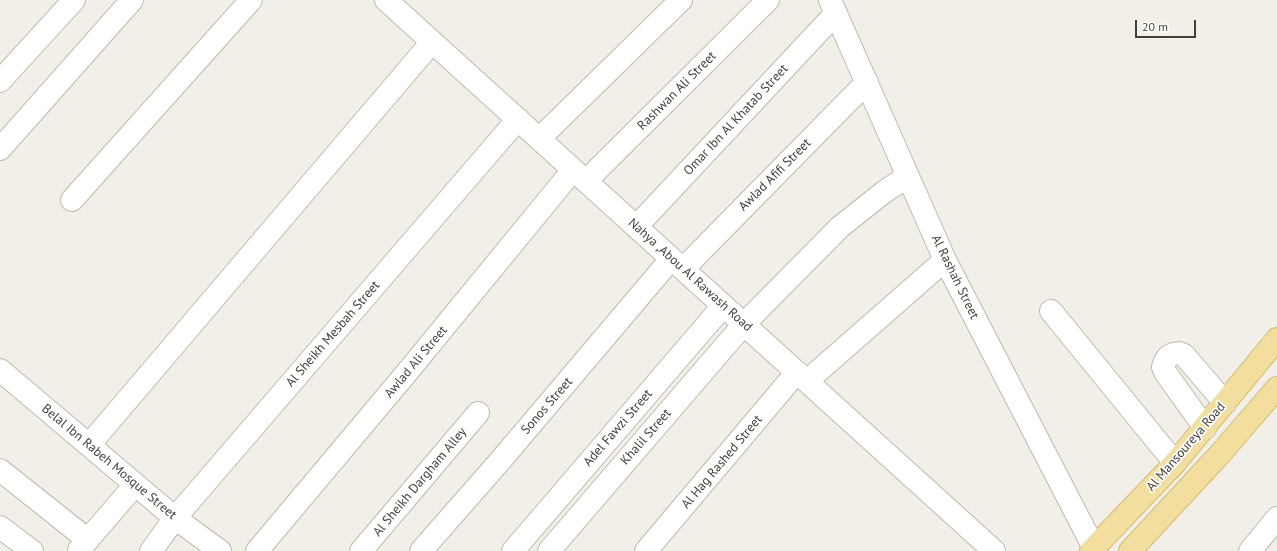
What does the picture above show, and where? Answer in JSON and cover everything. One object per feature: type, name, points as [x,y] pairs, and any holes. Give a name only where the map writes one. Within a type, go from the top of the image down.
[{"type":"main road","name":"Al Mansoureya Road","points":[[1093,549],[1205,428],[1277,339]]},
{"type":"main road","points":[[1130,551],[1211,465],[1277,388]]},
{"type":"street","points":[[0,81],[74,0]]},
{"type":"street","points":[[0,149],[132,0]]},
{"type":"street","points":[[72,200],[251,0]]},
{"type":"street","name":"Nahya ,Abou Al Rawash Road","points":[[386,0],[994,551]]},
{"type":"street","points":[[539,139],[681,0]]},
{"type":"street","name":"Rashwan Ali Street","points":[[580,176],[768,0]]},
{"type":"street","name":"Al Rashah Street","points":[[833,6],[945,260],[1093,549]]},
{"type":"street","name":"Omar Ibn Al Khatab Street","points":[[636,227],[833,6]]},
{"type":"street","points":[[89,445],[432,42]]},
{"type":"street","name":"Awlad Afifi Street","points":[[677,264],[867,82]]},
{"type":"street","name":"Al Sheikh Mesbah Street","points":[[151,551],[174,518],[518,119]]},
{"type":"street","name":"Awlad Ali Street","points":[[256,551],[409,370],[580,176]]},
{"type":"street","name":"Khalil Street","points":[[549,551],[744,324],[840,227],[879,196],[908,176]]},
{"type":"street","name":"Al Hag Rashed Street","points":[[646,551],[802,377],[945,260]]},
{"type":"street","name":"Sonos Street","points":[[420,551],[677,264]]},
{"type":"street","name":"Adel Fawzi Street","points":[[513,551],[724,306]]},
{"type":"street","points":[[1051,311],[1174,463]]},
{"type":"street","points":[[1205,428],[1165,372],[1163,367],[1168,357],[1179,353],[1184,355],[1225,403]]},
{"type":"street","name":"Belal Ibn Rabeh Mosque Street","points":[[0,370],[174,518],[220,551]]},
{"type":"street","name":"Al Sheikh Dargham Alley","points":[[361,551],[478,413]]},
{"type":"street","points":[[0,470],[83,545],[135,485]]},
{"type":"street","points":[[1250,551],[1277,518]]},
{"type":"street","points":[[0,527],[32,551]]}]
